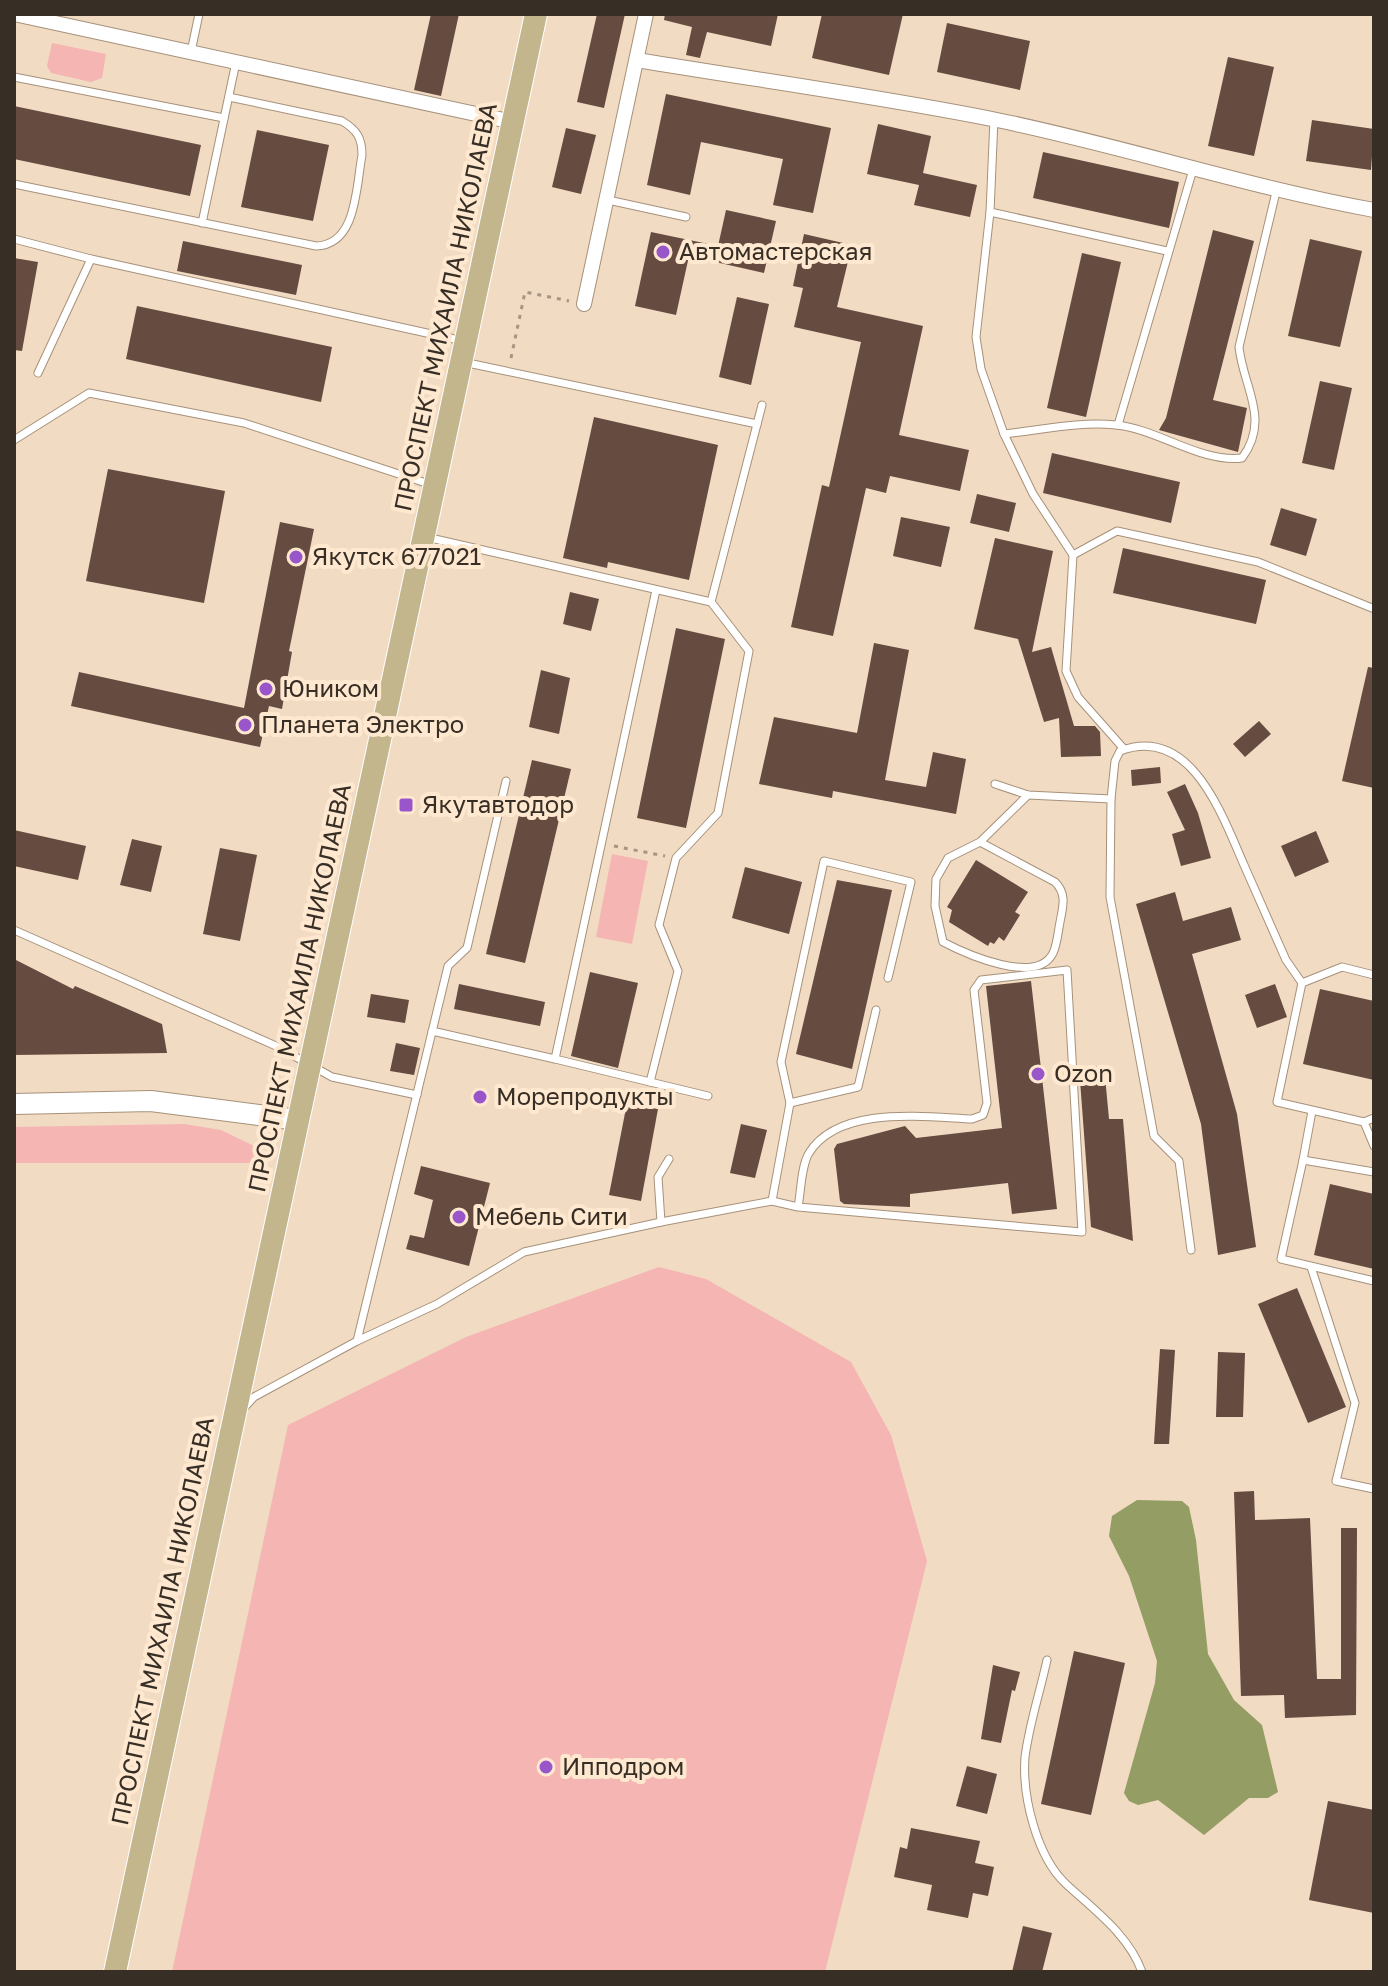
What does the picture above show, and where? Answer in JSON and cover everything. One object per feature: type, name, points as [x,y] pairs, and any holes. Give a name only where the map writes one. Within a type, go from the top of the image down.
[{"type":"main road","name":"ПРОСПЕКТ МИХАИЛА НИКОЛАЕВА","points":[[115,1972],[536,14]]},
{"type":"street","points":[[14,14],[513,122]]},
{"type":"street","points":[[584,304],[646,14]]},
{"type":"street","points":[[637,60],[994,119],[1194,166],[1276,192],[1374,210]]},
{"type":"street","points":[[14,1104],[151,1101],[298,1120]]},
{"type":"lane","points":[[191,52],[199,14]]},
{"type":"lane","points":[[202,223],[236,62]]},
{"type":"lane","points":[[14,77],[224,118]]},
{"type":"lane","points":[[14,184],[328,246],[342,238],[347,229],[362,144],[353,128],[342,121],[229,97]]},
{"type":"lane","points":[[994,119],[990,212],[976,337],[981,369],[1004,434],[1033,494],[1073,555],[1066,671],[1078,697],[1124,749]]},
{"type":"lane","points":[[1118,425],[1194,166]]},
{"type":"lane","points":[[1004,434],[1083,425],[1118,425],[1231,459],[1242,458],[1248,450],[1257,407],[1241,373],[1239,347],[1276,192]]},
{"type":"lane","points":[[608,200],[686,217]]},
{"type":"lane","points":[[990,212],[1167,251]]},
{"type":"lane","points":[[14,239],[463,352],[508,372],[757,424]]},
{"type":"lane","points":[[38,373],[91,259]]},
{"type":"lane","points":[[14,440],[89,393],[244,423],[434,486]]},
{"type":"lane","points":[[711,602],[762,405]]},
{"type":"lane","points":[[1073,555],[1117,531],[1258,562],[1372,608]]},
{"type":"lane","points":[[423,537],[711,602],[749,651],[718,813],[676,858],[659,925],[678,971],[650,1082]]},
{"type":"lane","points":[[555,1059],[656,590]]},
{"type":"lane","points":[[1191,1250],[1179,1161],[1154,1136],[1112,912],[1111,799],[1115,761],[1124,749],[1150,745],[1169,751],[1196,772],[1218,805],[1286,960],[1302,983],[1277,1098],[1280,1104],[1364,1122],[1374,1118]]},
{"type":"lane","points":[[357,1341],[448,966],[467,948],[506,781]]},
{"type":"lane","points":[[995,784],[1028,795],[1111,799]]},
{"type":"lane","points":[[980,842],[1063,889],[1065,901],[1053,954],[1041,965],[1023,969],[965,953],[943,942],[935,906],[936,879],[948,858],[980,842],[1028,795]]},
{"type":"lane","points":[[772,1201],[790,1103],[781,1062],[824,861],[911,882],[888,978]]},
{"type":"lane","points":[[14,930],[276,1046],[332,1077],[417,1095]]},
{"type":"lane","points":[[1302,983],[1342,967],[1374,975]]},
{"type":"lane","points":[[234,1418],[254,1397],[357,1341],[437,1304],[524,1252],[772,1201],[798,1207],[1082,1232],[1067,970],[981,980],[974,990],[987,1103],[983,1115],[972,1119],[881,1115],[827,1133],[808,1154],[798,1207]]},
{"type":"lane","points":[[790,1103],[858,1087],[876,1010]]},
{"type":"lane","points":[[432,1031],[708,1096]]},
{"type":"lane","points":[[1312,1111],[1281,1259],[1374,1281]]},
{"type":"lane","points":[[1364,1122],[1374,1146]]},
{"type":"lane","points":[[661,1222],[658,1177],[669,1159]]},
{"type":"lane","points":[[1303,1160],[1374,1172]]},
{"type":"lane","points":[[1311,1267],[1355,1403],[1336,1481],[1374,1489]]},
{"type":"lane","points":[[1047,1660],[1025,1759],[1031,1816],[1055,1873],[1118,1932],[1137,1958],[1142,1972]]},
{"type":"path","points":[[508,372],[525,292],[584,304]]},
{"type":"path","points":[[601,843],[676,858]]},
{"type":"shaded area","points":[[52,43],[106,54],[102,78],[91,82],[51,73],[47,66]]},
{"type":"shaded area","points":[[612,854],[648,861],[632,944],[596,937]]},
{"type":"shaded area","points":[[184,1124],[221,1130],[254,1146],[257,1158],[251,1163],[14,1163],[14,1127]]},
{"type":"shaded area","name":"Ипподром","points":[[659,1267],[706,1279],[851,1362],[891,1435],[927,1561],[825,1972],[172,1972],[288,1425],[466,1337]]},
{"type":"shaded area","points":[[1137,1500],[1182,1501],[1189,1507],[1196,1540],[1208,1654],[1234,1700],[1262,1725],[1278,1792],[1268,1798],[1249,1798],[1204,1835],[1158,1800],[1138,1805],[1129,1801],[1124,1793],[1155,1683],[1157,1661],[1129,1576],[1109,1536],[1112,1516]]},
{"type":"building","points":[[431,14],[459,14],[441,96],[414,90]]},
{"type":"building","points":[[597,14],[625,14],[604,108],[577,102]]},
{"type":"building","points":[[665,14],[778,14],[771,46],[707,32],[700,58],[686,55],[692,27],[664,20]]},
{"type":"building","points":[[822,14],[903,14],[889,75],[812,58]]},
{"type":"building","points":[[947,23],[1030,41],[1020,90],[937,72]]},
{"type":"building","points":[[1228,57],[1274,67],[1254,156],[1208,146]]},
{"type":"building","points":[[666,94],[831,128],[813,213],[773,205],[783,159],[701,142],[690,195],[647,185]]},
{"type":"building","points":[[14,106],[201,145],[190,196],[14,159]]},
{"type":"building","points":[[1312,120],[1374,129],[1371,170],[1306,161]]},
{"type":"building","points":[[878,124],[931,136],[923,173],[977,185],[970,217],[914,205],[919,185],[867,174]]},
{"type":"building","points":[[566,128],[596,135],[581,194],[552,187]]},
{"type":"building","points":[[257,130],[329,145],[313,221],[241,207]]},
{"type":"building","points":[[1043,152],[1179,182],[1169,228],[1033,198]]},
{"type":"building","points":[[726,210],[776,221],[764,273],[689,256],[676,315],[635,306],[651,232],[718,246]]},
{"type":"building","points":[[1213,230],[1254,241],[1213,400],[1247,408],[1238,452],[1159,430],[1166,418]]},
{"type":"building","points":[[804,234],[852,245],[837,307],[923,326],[899,435],[969,450],[960,491],[890,476],[886,493],[866,488],[833,636],[791,627],[822,485],[829,487],[861,342],[794,327],[803,288],[793,286]]},
{"type":"building","points":[[1310,239],[1362,251],[1340,347],[1288,336]]},
{"type":"building","points":[[183,241],[302,265],[296,295],[177,271]]},
{"type":"building","points":[[1082,253],[1121,262],[1086,417],[1047,408]]},
{"type":"building","points":[[14,258],[38,262],[22,351],[14,350]]},
{"type":"building","points":[[737,297],[769,304],[751,385],[719,377]]},
{"type":"building","points":[[137,306],[332,347],[321,402],[126,359]]},
{"type":"building","points":[[1320,381],[1352,388],[1334,470],[1302,463]]},
{"type":"building","points":[[594,417],[718,445],[689,580],[608,562],[607,568],[563,558]]},
{"type":"building","points":[[1052,453],[1180,482],[1171,523],[1043,493]]},
{"type":"building","points":[[108,469],[225,491],[204,603],[86,581]]},
{"type":"building","points":[[977,494],[1016,503],[1009,532],[970,523]]},
{"type":"building","points":[[1281,508],[1317,519],[1306,556],[1270,545]]},
{"type":"building","points":[[901,517],[950,527],[941,567],[893,556]]},
{"type":"building","points":[[280,522],[314,529],[289,651],[292,652],[282,709],[269,706],[260,747],[71,706],[79,672],[244,708]]},
{"type":"building","points":[[995,538],[1053,551],[1032,652],[1051,647],[1074,726],[1095,726],[1100,732],[1101,756],[1061,757],[1059,718],[1044,722],[1018,639],[974,629]]},
{"type":"building","points":[[1123,548],[1266,580],[1256,624],[1113,593]]},
{"type":"building","points":[[570,592],[599,599],[591,631],[563,624]]},
{"type":"building","points":[[676,628],[725,639],[686,828],[637,818]]},
{"type":"building","points":[[874,643],[909,650],[885,780],[926,787],[933,752],[966,759],[956,814],[833,791],[832,798],[759,784],[774,717],[857,733]]},
{"type":"building","points":[[1368,667],[1374,668],[1374,788],[1342,781]]},
{"type":"building","points":[[541,670],[570,678],[559,734],[529,727]]},
{"type":"building","points":[[1259,721],[1271,734],[1245,757],[1233,744]]},
{"type":"building","points":[[532,760],[571,769],[525,963],[486,954]]},
{"type":"building","points":[[1160,767],[1161,783],[1132,786],[1131,770]]},
{"type":"building","points":[[1185,784],[1198,813],[1211,858],[1181,866],[1172,834],[1185,830],[1167,792]]},
{"type":"building","points":[[14,830],[86,846],[78,880],[14,866]]},
{"type":"building","points":[[1316,831],[1329,862],[1295,877],[1281,846]]},
{"type":"building","points":[[132,839],[162,846],[151,892],[120,885]]},
{"type":"building","points":[[220,848],[257,855],[240,941],[203,934]]},
{"type":"building","points":[[976,860],[1028,892],[1015,912],[1020,915],[1004,941],[999,937],[988,946],[949,922],[952,910],[947,907]]},
{"type":"building","points":[[745,867],[802,882],[789,934],[732,918]]},
{"type":"building","points":[[837,880],[892,890],[852,1069],[796,1054]]},
{"type":"building","points":[[1175,892],[1183,921],[1231,907],[1241,940],[1192,954],[1237,1114],[1256,1247],[1218,1255],[1201,1124],[1136,904]]},
{"type":"building","points":[[14,959],[73,989],[75,986],[162,1024],[167,1053],[14,1055]]},
{"type":"building","points":[[590,972],[638,983],[618,1068],[571,1056]]},
{"type":"building","points":[[1031,981],[1057,1209],[1012,1214],[1008,1183],[910,1194],[910,1207],[844,1204],[840,1201],[834,1149],[837,1144],[905,1126],[916,1138],[1002,1128],[986,986]]},
{"type":"building","points":[[459,984],[545,1002],[540,1026],[454,1009]]},
{"type":"building","points":[[1275,984],[1287,1017],[1257,1028],[1245,995]]},
{"type":"building","points":[[1320,989],[1374,1001],[1374,1080],[1303,1064]]},
{"type":"building","points":[[371,994],[409,1000],[405,1023],[367,1017]]},
{"type":"building","points":[[396,1043],[420,1048],[414,1075],[390,1071]]},
{"type":"building","points":[[1104,1066],[1109,1119],[1123,1119],[1133,1241],[1091,1227],[1079,1067]]},
{"type":"building","points":[[627,1103],[658,1109],[641,1201],[609,1195]]},
{"type":"building","points":[[741,1124],[767,1130],[755,1178],[730,1173]]},
{"type":"building","points":[[421,1166],[490,1183],[469,1266],[406,1249],[410,1235],[424,1238],[433,1200],[414,1194]]},
{"type":"building","points":[[1330,1184],[1374,1194],[1374,1269],[1314,1255]]},
{"type":"building","points":[[1297,1288],[1346,1407],[1308,1423],[1258,1304]]},
{"type":"building","points":[[1160,1349],[1175,1350],[1169,1444],[1154,1444]]},
{"type":"building","points":[[1218,1352],[1245,1353],[1243,1417],[1216,1417]]},
{"type":"building","points":[[1254,1491],[1255,1520],[1310,1518],[1317,1679],[1341,1679],[1341,1528],[1357,1528],[1356,1715],[1285,1718],[1284,1695],[1241,1696],[1234,1492]]},
{"type":"building","points":[[1074,1651],[1125,1663],[1091,1815],[1041,1804]]},
{"type":"building","points":[[993,1665],[1020,1672],[1015,1691],[1012,1690],[1001,1743],[981,1739]]},
{"type":"building","points":[[967,1766],[997,1774],[987,1814],[956,1806]]},
{"type":"building","points":[[1328,1801],[1374,1810],[1374,1913],[1309,1900]]},
{"type":"building","points":[[911,1828],[980,1841],[975,1863],[994,1867],[988,1896],[973,1893],[968,1918],[927,1910],[932,1885],[894,1877],[900,1847],[907,1849]]},
{"type":"building","points":[[1023,1926],[1052,1933],[1042,1972],[1012,1972]]},
{"type":"place","name":"Автомастерская","points":[[663,252]]},
{"type":"place","name":"Якутск 677021","points":[[296,557]]},
{"type":"place","name":"Юником","points":[[266,689]]},
{"type":"place","name":"Планета Электро","points":[[245,725]]},
{"type":"place","name":"Якутавтодор","points":[[406,805]]},
{"type":"place","name":"Ozon","points":[[1038,1074]]},
{"type":"place","name":"Морепродукты","points":[[480,1097]]},
{"type":"place","name":"Мебель Сити","points":[[459,1217]]},
{"type":"place","name":"Ипподром","points":[[546,1767]]}]
